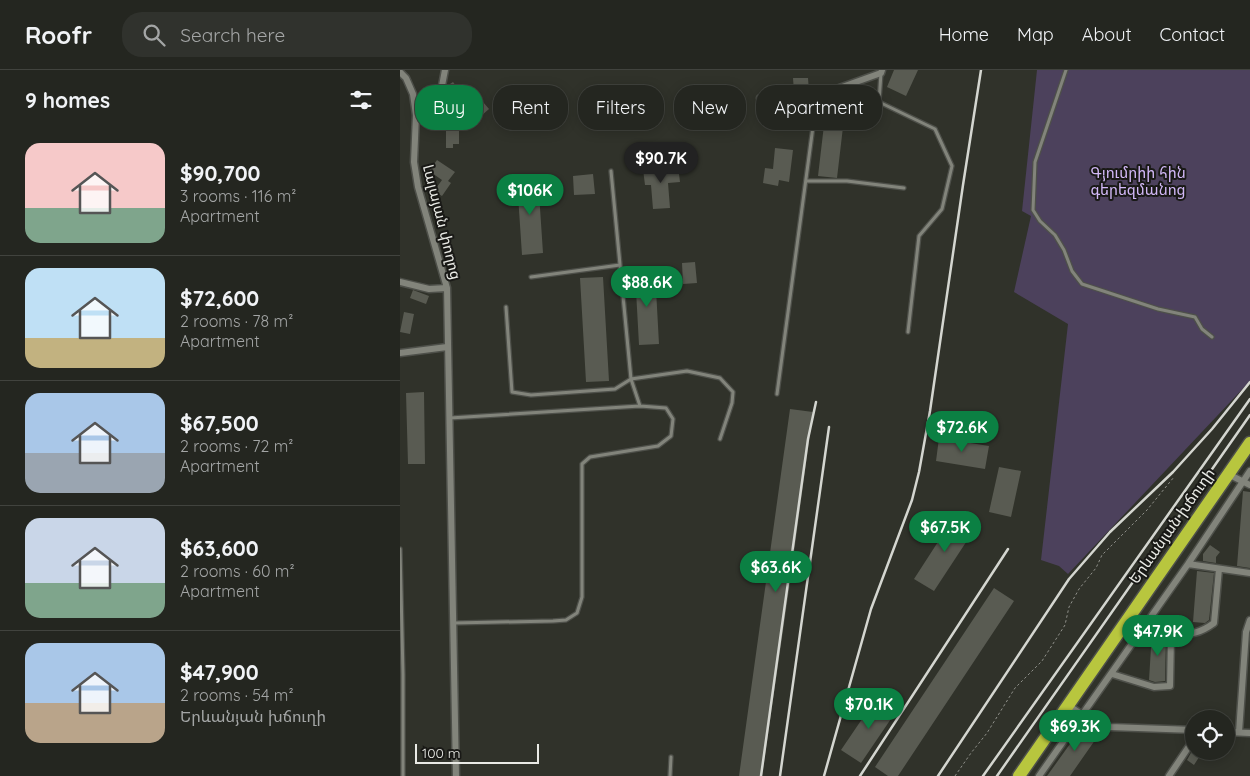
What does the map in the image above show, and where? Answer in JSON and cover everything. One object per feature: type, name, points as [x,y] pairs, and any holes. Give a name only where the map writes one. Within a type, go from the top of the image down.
[{"type":"highway","name":"Երևանյան խճուղի","points":[[1020,776],[1141,598],[1250,443]]},
{"type":"street","points":[[442,85],[445,70]]},
{"type":"street","points":[[845,85],[881,71]]},
{"type":"street","name":"Լալայան փողոց","points":[[400,72],[406,78],[414,94],[415,104]]},
{"type":"street","name":"Լալայան փողոց","points":[[415,130],[414,162],[418,187],[447,288],[456,776]]},
{"type":"street","points":[[400,282],[428,289],[447,288]]},
{"type":"street","points":[[400,353],[447,347]]},
{"type":"street","points":[[1039,776],[1112,674],[1250,472]]},
{"type":"street","points":[[1228,474],[1250,484]]},
{"type":"street","points":[[1188,564],[1250,573]]},
{"type":"street","points":[[1112,674],[1154,687],[1170,686],[1171,637],[1174,633],[1192,634],[1203,631],[1214,623],[1219,569]]},
{"type":"street","points":[[1239,732],[1246,632],[1250,620]]},
{"type":"street","points":[[1069,706],[1097,724],[1110,727],[1185,730]]},
{"type":"street","points":[[1235,732],[1250,733]]},
{"type":"street","points":[[1169,776],[1185,752]]},
{"type":"lane","points":[[1066,70],[1034,162],[1033,210],[1040,221],[1055,235],[1064,250],[1072,271],[1082,284],[1158,309],[1195,317],[1202,329],[1212,337]]},
{"type":"lane","points":[[881,71],[880,102],[935,130],[952,166],[942,209],[918,236],[908,332]]},
{"type":"lane","points":[[777,394],[813,130]]},
{"type":"lane","points":[[610,171],[630,379],[640,406]]},
{"type":"lane","points":[[807,181],[847,181],[904,188]]},
{"type":"lane","points":[[532,277],[620,265]]},
{"type":"lane","points":[[506,307],[512,392],[531,395],[615,389],[630,379],[687,371],[720,378],[733,392],[732,402],[720,440]]},
{"type":"lane","points":[[450,418],[640,406],[666,408],[673,418],[671,436],[658,446],[590,457],[582,464],[582,597],[577,613],[566,620],[454,623]]},
{"type":"lane","points":[[400,549],[403,776]]},
{"type":"lane","points":[[670,776],[671,757]]},
{"type":"path","points":[[955,776],[987,733],[1015,688],[1047,655],[1065,626],[1069,607],[1078,589],[1096,568],[1102,555],[1147,510],[1174,477]]},
{"type":"green space","name":"Գյումրիի հին գերեզմանոց","points":[[1037,70],[1250,70],[1250,381],[1068,574],[1059,566],[1041,560],[1068,324],[1014,292],[1031,216],[1022,211]]},
{"type":"building","points":[[894,70],[918,70],[906,96],[887,87]]},
{"type":"building","points":[[793,78],[808,78],[809,85],[794,85]]},
{"type":"building","points":[[483,102],[489,109],[483,114]]},
{"type":"building","points":[[446,130],[459,130],[459,144],[453,144],[453,148],[446,148]]},
{"type":"building","points":[[823,130],[843,130],[837,178],[818,176]]},
{"type":"building","points":[[775,148],[793,150],[789,182],[779,180],[778,186],[763,183],[765,168],[773,169]]},
{"type":"building","points":[[437,160],[455,172],[448,181],[451,183],[442,196],[434,191],[442,180],[429,171]]},
{"type":"building","points":[[678,166],[680,182],[668,183],[670,208],[653,209],[651,185],[645,185],[643,169]]},
{"type":"building","points":[[593,174],[595,194],[574,195],[573,176]]},
{"type":"building","points":[[538,178],[543,253],[522,255],[517,180]]},
{"type":"building","points":[[695,262],[697,283],[683,284],[682,263]]},
{"type":"building","points":[[655,271],[659,344],[639,345],[635,272]]},
{"type":"building","points":[[603,277],[609,381],[586,382],[580,278]]},
{"type":"building","points":[[413,290],[429,296],[426,304],[410,298]]},
{"type":"building","points":[[404,312],[414,314],[410,334],[400,332]]},
{"type":"building","points":[[424,392],[425,464],[408,464],[406,393]]},
{"type":"building","points":[[790,409],[813,412],[789,589],[762,776],[739,776]]},
{"type":"building","points":[[939,438],[989,446],[985,469],[936,461]]},
{"type":"building","points":[[999,467],[1021,471],[1011,517],[989,512]]},
{"type":"building","points":[[1243,491],[1250,492],[1250,568],[1237,566]]},
{"type":"building","points":[[956,514],[976,527],[934,591],[914,579]]},
{"type":"building","points":[[1210,545],[1220,552],[1216,557],[1216,563],[1203,561],[1203,554]]},
{"type":"building","points":[[1197,571],[1214,573],[1209,620],[1205,623],[1193,622]]},
{"type":"building","points":[[994,588],[1014,601],[898,776],[888,776],[875,767]]},
{"type":"building","points":[[1152,632],[1168,633],[1166,637],[1165,681],[1155,682],[1149,680]]},
{"type":"building","points":[[877,697],[897,710],[861,763],[841,750]]},
{"type":"building","points":[[1085,723],[1100,733],[1070,776],[1047,776]]},
{"type":"building","points":[[1187,760],[1197,760],[1194,765]]},
{"type":"railway","points":[[824,776],[871,609],[912,500],[919,472],[930,411],[981,70]]},
{"type":"railway","points":[[938,776],[1069,579],[1110,532],[1173,472],[1212,429],[1250,382]]},
{"type":"railway","points":[[983,776],[1250,399]]},
{"type":"railway","points":[[761,776],[808,439],[816,402]]},
{"type":"railway","points":[[997,776],[1250,415]]},
{"type":"railway","points":[[780,776],[829,427]]},
{"type":"railway","points":[[860,776],[1008,549]]}]
